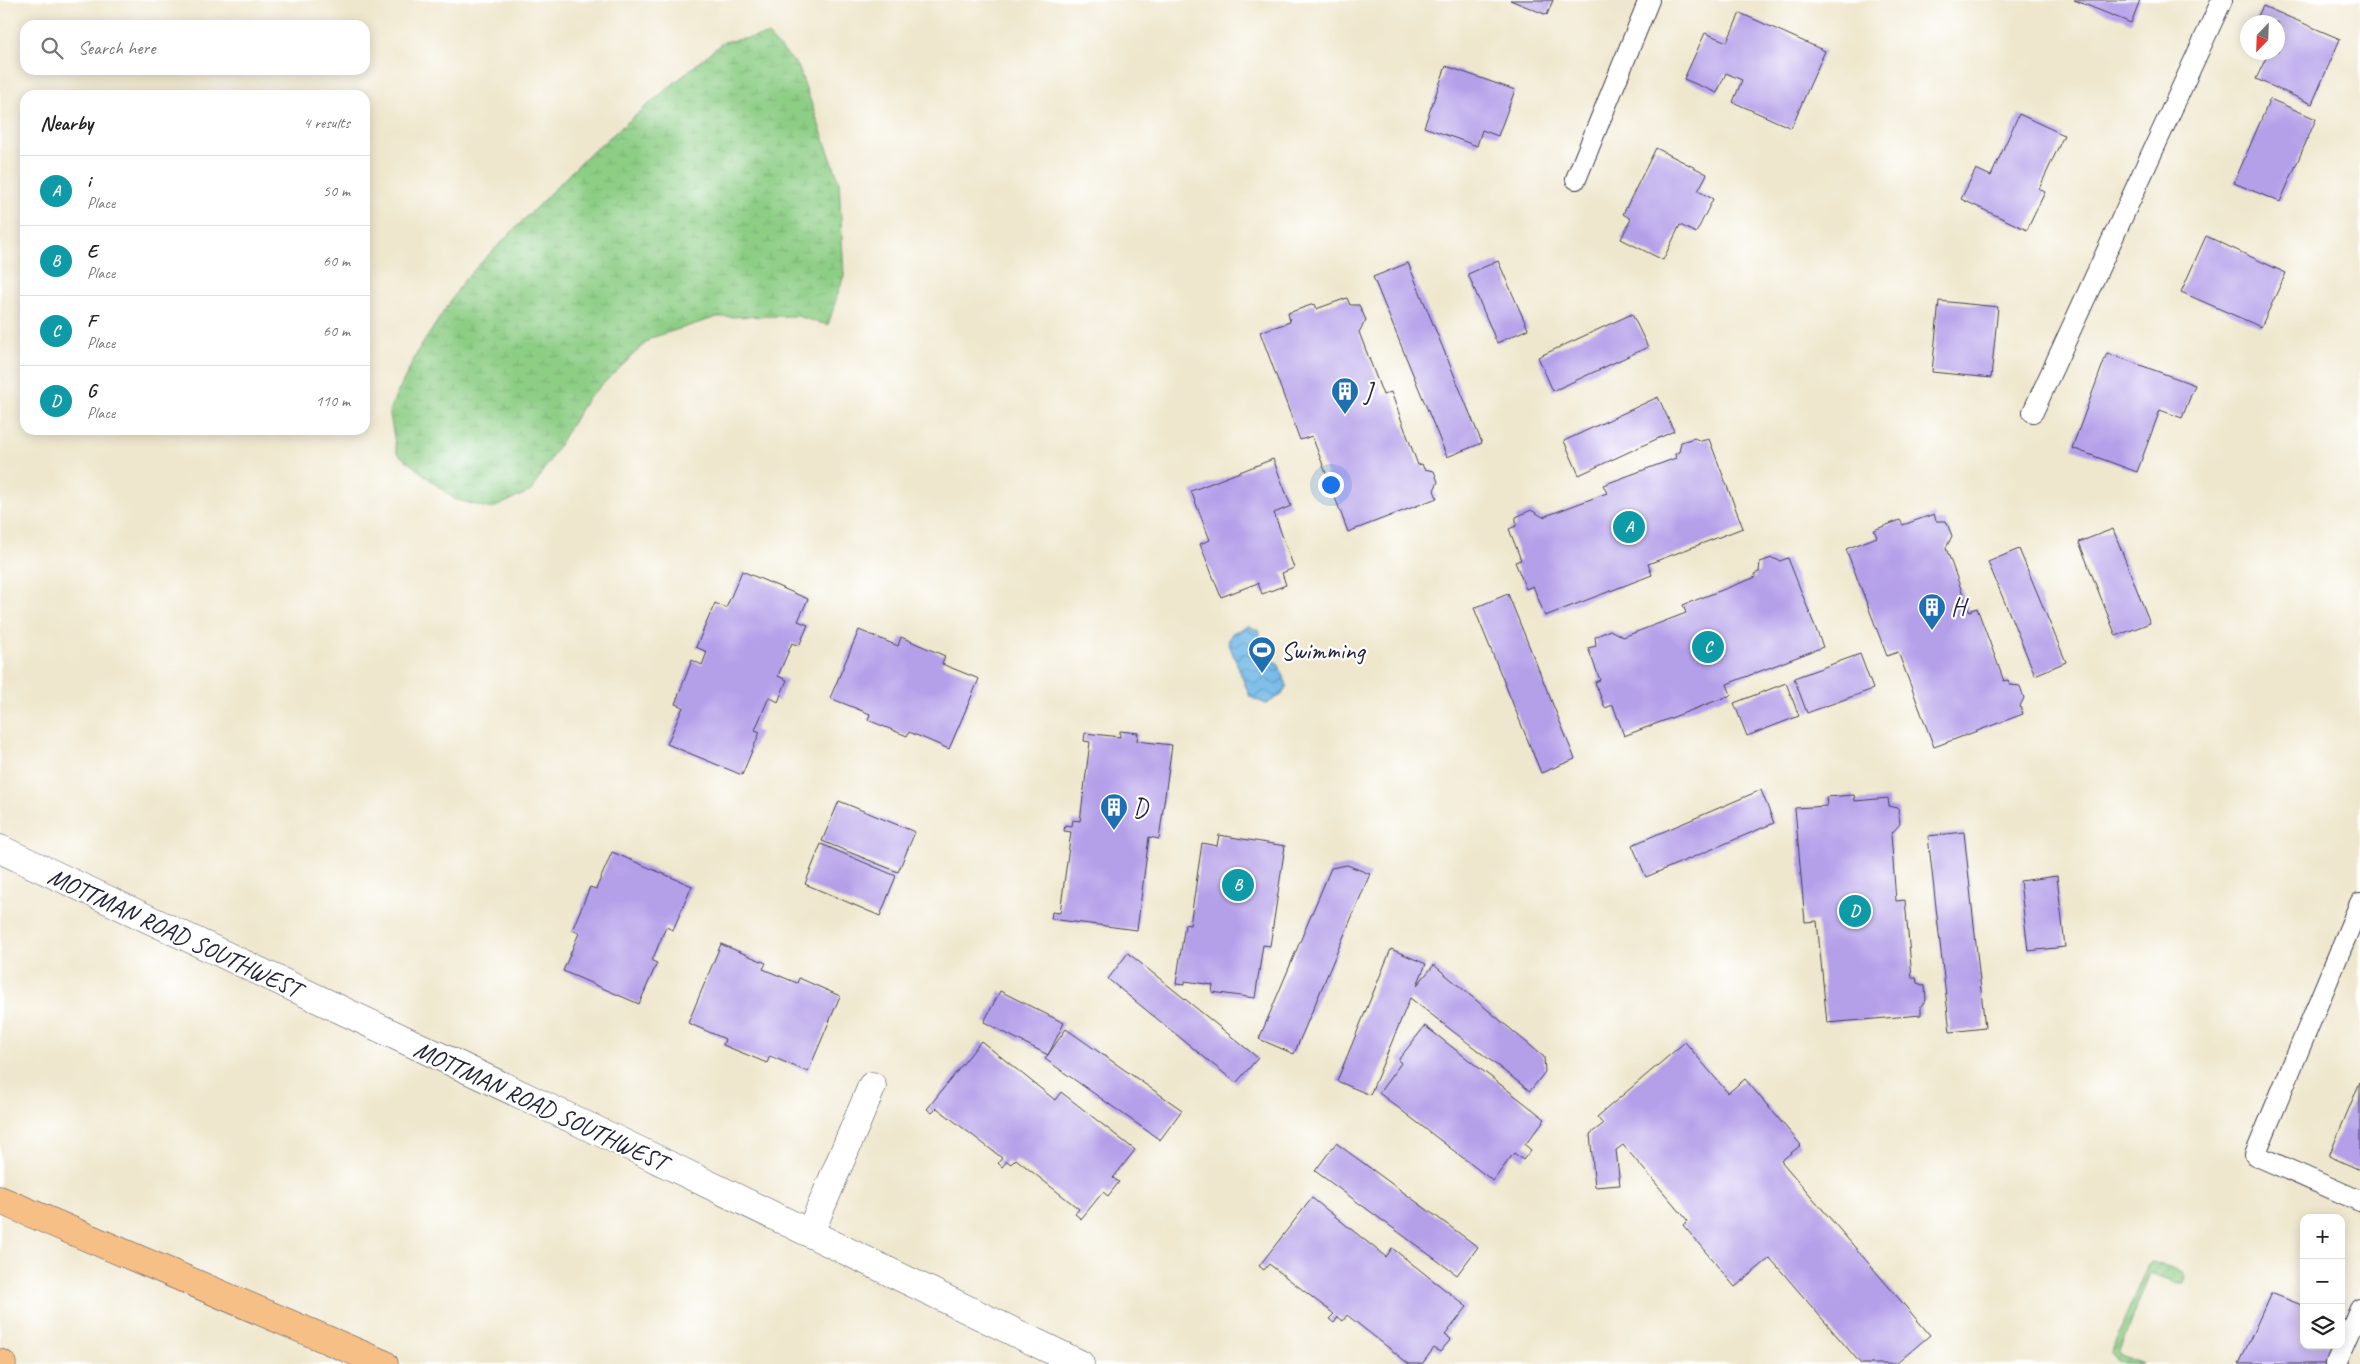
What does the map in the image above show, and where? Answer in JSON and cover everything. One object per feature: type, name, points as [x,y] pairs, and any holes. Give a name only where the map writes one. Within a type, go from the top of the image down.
[{"type":"highway","points":[[0,1200],[384,1364]]},
{"type":"street","name":"MOTTMAN ROAD SOUTHWEST","points":[[0,849],[810,1233],[1080,1364]]},
{"type":"street","points":[[810,1233],[872,1086]]},
{"type":"lane","points":[[1576,179],[1649,0]]},
{"type":"lane","points":[[2033,412],[2222,0]]},
{"type":"lane","points":[[2360,904],[2255,1155],[2360,1201]]},
{"type":"lane","points":[[2336,1364],[2360,1309]]},
{"type":"green space","points":[[768,35],[798,66],[839,181],[844,275],[828,325],[797,316],[717,317],[651,338],[587,399],[531,491],[491,509],[454,499],[397,453],[389,410],[418,351],[465,279],[585,158],[723,42]]},
{"type":"green space","points":[[2152,1262],[2183,1273],[2186,1278],[2185,1283],[2178,1283],[2150,1273],[2118,1353],[2142,1364],[2124,1363],[2113,1357],[2110,1353],[2148,1264]]},
{"type":"water","name":"Swimming","points":[[1248,626],[1258,630],[1270,660],[1278,663],[1287,685],[1282,695],[1266,704],[1250,697],[1228,642],[1232,633]]},
{"type":"building","points":[[1510,0],[1553,0],[1547,15]]},
{"type":"building","points":[[2074,0],[2140,0],[2131,23]]},
{"type":"building","points":[[2263,6],[2284,15],[2258,15]]},
{"type":"building","points":[[1740,13],[1825,51],[1791,128],[1733,102],[1742,80],[1726,73],[1717,93],[1684,79],[1705,33],[1727,42]]},
{"type":"building","points":[[2285,15],[2340,39],[2312,104],[2256,79],[2265,60],[2285,60]]},
{"type":"building","points":[[1446,66],[1515,90],[1498,136],[1482,130],[1477,146],[1424,127]]},
{"type":"building","points":[[2270,99],[2316,119],[2280,202],[2234,183]]},
{"type":"building","points":[[2019,114],[2064,135],[2039,189],[2045,192],[2027,230],[1961,199],[1976,169],[1991,176]]},
{"type":"building","points":[[1656,148],[1707,174],[1698,191],[1713,199],[1696,233],[1680,225],[1663,260],[1621,239],[1631,219],[1623,214]]},
{"type":"building","points":[[2206,236],[2286,273],[2261,327],[2181,292]]},
{"type":"building","points":[[1498,261],[1528,329],[1497,343],[1468,274]]},
{"type":"building","points":[[1408,263],[1482,443],[1447,457],[1373,277]]},
{"type":"building","name":"J","points":[[1347,298],[1350,305],[1359,305],[1366,320],[1359,332],[1383,395],[1391,392],[1418,465],[1422,464],[1424,469],[1434,471],[1438,482],[1434,490],[1437,498],[1348,532],[1312,436],[1300,440],[1260,332],[1290,322],[1288,313],[1314,304],[1316,309]]},
{"type":"building","points":[[1939,301],[1998,307],[1991,378],[1932,372]]},
{"type":"building","points":[[1632,314],[1648,347],[1553,391],[1538,357]]},
{"type":"building","points":[[2107,353],[2195,385],[2182,418],[2160,410],[2137,472],[2072,448]]},
{"type":"building","points":[[1658,397],[1674,431],[1579,475],[1564,441]]},
{"type":"building","points":[[1694,438],[1701,441],[1709,439],[1743,528],[1648,564],[1652,575],[1545,616],[1533,586],[1526,589],[1515,562],[1521,560],[1509,529],[1516,526],[1516,517],[1531,510],[1543,517],[1607,493],[1603,485],[1676,458],[1675,454],[1679,452],[1681,442]]},
{"type":"building","points":[[1273,459],[1291,506],[1274,513],[1294,568],[1282,573],[1286,585],[1262,594],[1258,583],[1221,597],[1200,544],[1210,540],[1191,491]]},
{"type":"building","name":"H","points":[[1934,514],[1936,521],[1946,521],[1952,536],[1946,548],[1969,611],[1977,608],[2004,681],[2008,680],[2010,685],[2020,686],[2024,698],[2020,706],[2023,714],[1934,747],[1898,652],[1887,656],[1846,549],[1877,537],[1874,530],[1900,520],[1903,525]]},
{"type":"building","points":[[2113,529],[2150,623],[2116,636],[2079,542]]},
{"type":"building","points":[[2019,549],[2066,662],[2035,675],[1988,562]]},
{"type":"building","points":[[1772,558],[1780,561],[1788,558],[1823,647],[1727,684],[1731,695],[1624,736],[1613,705],[1605,708],[1595,682],[1600,680],[1588,648],[1596,646],[1595,637],[1610,630],[1623,637],[1686,613],[1683,605],[1756,577],[1754,574],[1759,572],[1760,562]]},
{"type":"building","points":[[742,571],[808,599],[798,621],[808,625],[799,646],[792,643],[778,676],[787,680],[778,702],[769,697],[755,730],[760,732],[742,775],[667,744],[683,707],[675,704],[692,660],[702,665],[707,652],[696,647],[715,603],[726,608]]},
{"type":"building","points":[[1508,594],[1575,759],[1541,773],[1474,608]]},
{"type":"building","points":[[859,630],[898,646],[901,637],[945,656],[942,664],[979,679],[949,749],[909,732],[907,736],[868,720],[870,714],[830,698]]},
{"type":"building","points":[[1860,654],[1873,689],[1807,713],[1794,678]]},
{"type":"building","points":[[1786,683],[1799,716],[1747,736],[1734,703]]},
{"type":"building","name":"D","points":[[1120,731],[1138,733],[1137,741],[1172,745],[1159,839],[1149,837],[1137,930],[1051,919],[1052,912],[1060,913],[1071,832],[1064,831],[1065,825],[1072,826],[1073,820],[1080,821],[1090,742],[1084,741],[1085,733],[1120,737]]},
{"type":"building","points":[[1761,790],[1774,823],[1646,877],[1632,845]]},
{"type":"building","points":[[1854,795],[1855,801],[1888,798],[1889,806],[1898,808],[1900,824],[1891,834],[1896,901],[1905,900],[1912,978],[1916,978],[1917,983],[1925,986],[1926,1000],[1921,1006],[1921,1015],[1827,1023],[1817,921],[1805,922],[1795,808],[1827,806],[1826,797]]},
{"type":"building","points":[[839,801],[915,832],[898,872],[822,841]]},
{"type":"building","points":[[1964,832],[1985,1028],[1950,1032],[1928,836]]},
{"type":"building","points":[[1219,835],[1285,846],[1270,946],[1263,945],[1255,998],[1212,992],[1213,985],[1185,981],[1185,985],[1176,984],[1185,924],[1190,925],[1202,843],[1217,846]]},
{"type":"building","points":[[821,844],[896,876],[880,916],[805,884]]},
{"type":"building","points":[[612,852],[692,886],[673,930],[666,927],[652,961],[657,963],[639,1004],[563,971],[579,933],[572,930],[590,887],[596,889]]},
{"type":"building","points":[[1347,865],[1370,874],[1294,1054],[1259,1039],[1331,868]]},
{"type":"building","points":[[2057,876],[2065,947],[2028,951],[2020,881]]},
{"type":"building","points":[[721,944],[766,963],[763,969],[797,983],[799,978],[840,996],[808,1072],[770,1056],[767,1063],[723,1045],[725,1039],[688,1023]]},
{"type":"building","points":[[1391,949],[1426,964],[1417,985],[1434,965],[1544,1057],[1545,1072],[1530,1091],[1410,998],[1370,1095],[1337,1081]]},
{"type":"building","points":[[1128,953],[1258,1058],[1236,1083],[1108,979]]},
{"type":"building","points":[[1000,991],[1064,1023],[1048,1055],[984,1022]]},
{"type":"building","points":[[1425,1026],[1545,1119],[1525,1145],[1531,1150],[1523,1160],[1514,1153],[1493,1181],[1379,1093],[1401,1063],[1398,1060]]},
{"type":"building","points":[[1066,1029],[1182,1110],[1160,1140],[1045,1059]]},
{"type":"building","points":[[981,1041],[1055,1100],[1061,1092],[1135,1150],[1113,1178],[1119,1182],[1108,1196],[1103,1192],[1081,1219],[1075,1214],[1079,1209],[1016,1159],[1011,1164],[1007,1161],[1002,1167],[998,1163],[1002,1158],[937,1108],[932,1113],[927,1109]]},
{"type":"building","points":[[1685,1042],[1728,1093],[1745,1079],[1801,1145],[1781,1161],[1930,1335],[1896,1364],[1861,1364],[1770,1258],[1735,1287],[1683,1225],[1688,1221],[1623,1145],[1616,1150],[1620,1185],[1595,1187],[1590,1134],[1603,1124],[1597,1117]]},
{"type":"building","points":[[2360,1082],[2360,1170],[2329,1156]]},
{"type":"building","points":[[1336,1143],[1478,1247],[1457,1275],[1315,1171]]},
{"type":"building","points":[[1312,1198],[1386,1257],[1392,1248],[1467,1307],[1445,1335],[1451,1339],[1440,1352],[1434,1348],[1422,1364],[1409,1364],[1347,1315],[1343,1321],[1338,1317],[1334,1323],[1329,1319],[1334,1314],[1269,1264],[1264,1270],[1259,1266]]},
{"type":"building","points":[[2271,1293],[2300,1304],[2300,1349],[2331,1349],[2325,1364],[2239,1364]]},
{"type":"place","name":"J","points":[[1345,415]]},
{"type":"place","name":"i","points":[[1629,527]]},
{"type":"place","name":"H","points":[[1932,631]]},
{"type":"place","name":"F","points":[[1708,647]]},
{"type":"place","name":"Swimming","points":[[1262,674]]},
{"type":"place","name":"D","points":[[1114,831]]},
{"type":"place","name":"E","points":[[1238,885]]},
{"type":"place","name":"G","points":[[1855,911]]}]
